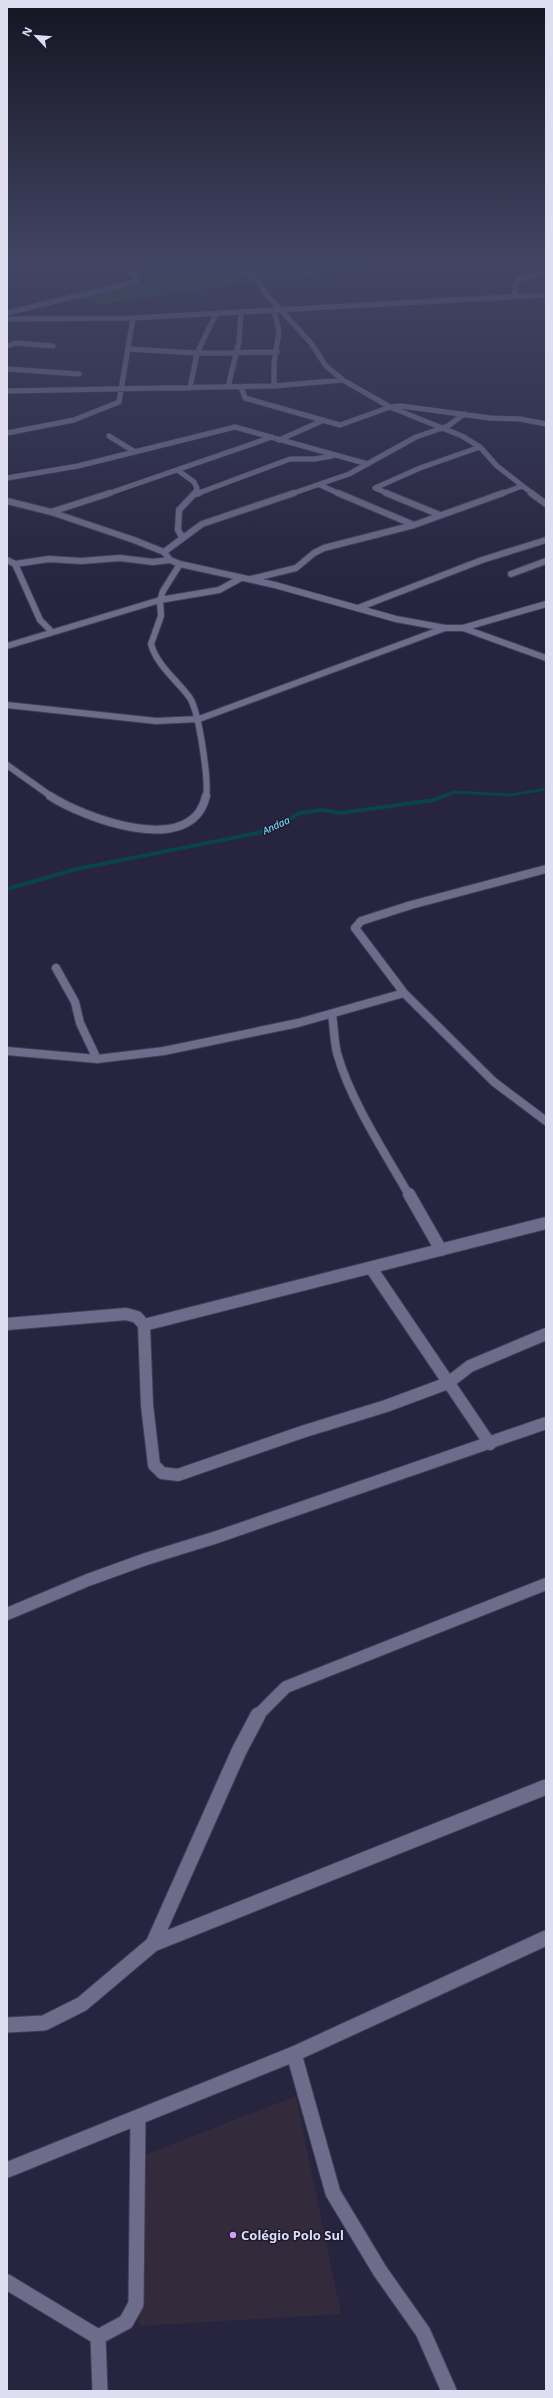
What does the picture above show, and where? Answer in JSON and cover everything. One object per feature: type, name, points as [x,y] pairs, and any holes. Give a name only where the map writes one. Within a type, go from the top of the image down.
[{"type":"street","points":[[63,373],[79,374]]},
{"type":"street","points":[[8,432],[74,420],[115,405],[119,402],[125,373]]},
{"type":"street","points":[[190,388],[193,373]]},
{"type":"street","points":[[228,387],[232,373]]},
{"type":"street","points":[[274,373],[274,386]]},
{"type":"street","points":[[334,373],[343,380],[390,407],[442,428],[480,447],[497,466],[546,504]]},
{"type":"street","points":[[7,391],[274,386],[343,380]]},
{"type":"street","points":[[242,387],[245,398],[250,400],[275,405],[343,425],[390,407],[411,407],[520,419],[546,424]]},
{"type":"street","points":[[164,552],[182,536],[202,524],[320,485],[368,464],[416,437],[448,426],[464,414]]},
{"type":"street","points":[[279,440],[324,420]]},
{"type":"street","points":[[7,478],[135,452],[230,428],[243,428],[279,440],[368,464]]},
{"type":"street","points":[[109,436],[135,452]]},
{"type":"street","points":[[51,512],[179,471],[272,437]]},
{"type":"street","points":[[440,515],[375,488],[420,468],[480,447]]},
{"type":"street","points":[[182,536],[178,530],[179,510],[195,494],[290,459],[315,459],[336,455]]},
{"type":"street","points":[[179,471],[194,482],[197,488],[195,494]]},
{"type":"street","points":[[320,485],[414,524]]},
{"type":"street","points":[[7,646],[160,600],[219,590],[244,579],[296,568],[314,553],[324,548],[414,524],[522,486]]},
{"type":"street","points":[[7,501],[51,512],[164,552],[170,560]]},
{"type":"street","points":[[358,608],[482,560],[546,540]]},
{"type":"street","points":[[7,560],[15,564],[50,559],[81,561],[120,558],[152,562],[170,560],[180,564],[358,608],[396,619],[445,628],[463,628],[546,604]]},
{"type":"street","points":[[510,574],[546,561]]},
{"type":"street","points":[[15,564],[40,620],[52,632]]},
{"type":"street","points":[[7,765],[62,805],[104,821],[135,829],[164,828],[187,822],[202,811],[206,803],[209,781],[200,739],[198,719],[192,702],[154,654],[150,642],[162,615],[160,600],[167,583],[180,564]]},
{"type":"street","points":[[7,705],[156,721],[198,719],[322,675],[445,628]]},
{"type":"street","points":[[463,628],[546,658]]},
{"type":"street","points":[[537,654],[546,652]]},
{"type":"street","points":[[546,869],[467,888],[361,921],[355,928],[404,993],[494,1082],[546,1121]]},
{"type":"street","points":[[56,968],[75,1002],[80,1023],[97,1059]]},
{"type":"street","points":[[7,1051],[97,1059],[164,1051],[298,1023],[404,993]]},
{"type":"street","points":[[332,1014],[338,1054],[349,1080],[375,1133],[441,1250]]},
{"type":"street","points":[[144,1325],[546,1223]]},
{"type":"street","points":[[371,1268],[490,1444]]},
{"type":"street","points":[[7,1324],[126,1314],[137,1317],[144,1325],[147,1405],[154,1465],[162,1473],[178,1475],[226,1460],[302,1432],[386,1406],[448,1382],[470,1366],[546,1334]]},
{"type":"street","points":[[7,1614],[88,1580],[146,1559],[217,1537],[490,1444],[546,1423]]},
{"type":"street","points":[[153,1944],[239,1751],[257,1716],[286,1687],[546,1584]]},
{"type":"street","points":[[7,2025],[44,2023],[82,2004],[153,1944],[546,1787]]},
{"type":"street","points":[[7,2170],[294,2054],[546,1938]]},
{"type":"street","points":[[294,2054],[333,2193],[380,2270],[423,2332],[449,2391]]},
{"type":"street","points":[[98,2337],[126,2322],[136,2304],[138,2118]]},
{"type":"street","points":[[7,2282],[98,2337]]},
{"type":"street","points":[[98,2337],[100,2391]]},
{"type":"shaded area","name":"Colégio Polo Sul","points":[[296,2096],[341,2314],[139,2326],[142,2156]]},
{"type":"waterway","name":"Andaa","points":[[441,797],[454,792],[511,795],[546,789]]},
{"type":"waterway","name":"Andaa","points":[[7,889],[77,869],[267,831],[300,813],[323,810],[340,813],[434,800],[443,796]]},
{"type":"place","name":"Colégio Polo Sul","points":[[233,2235]]}]
